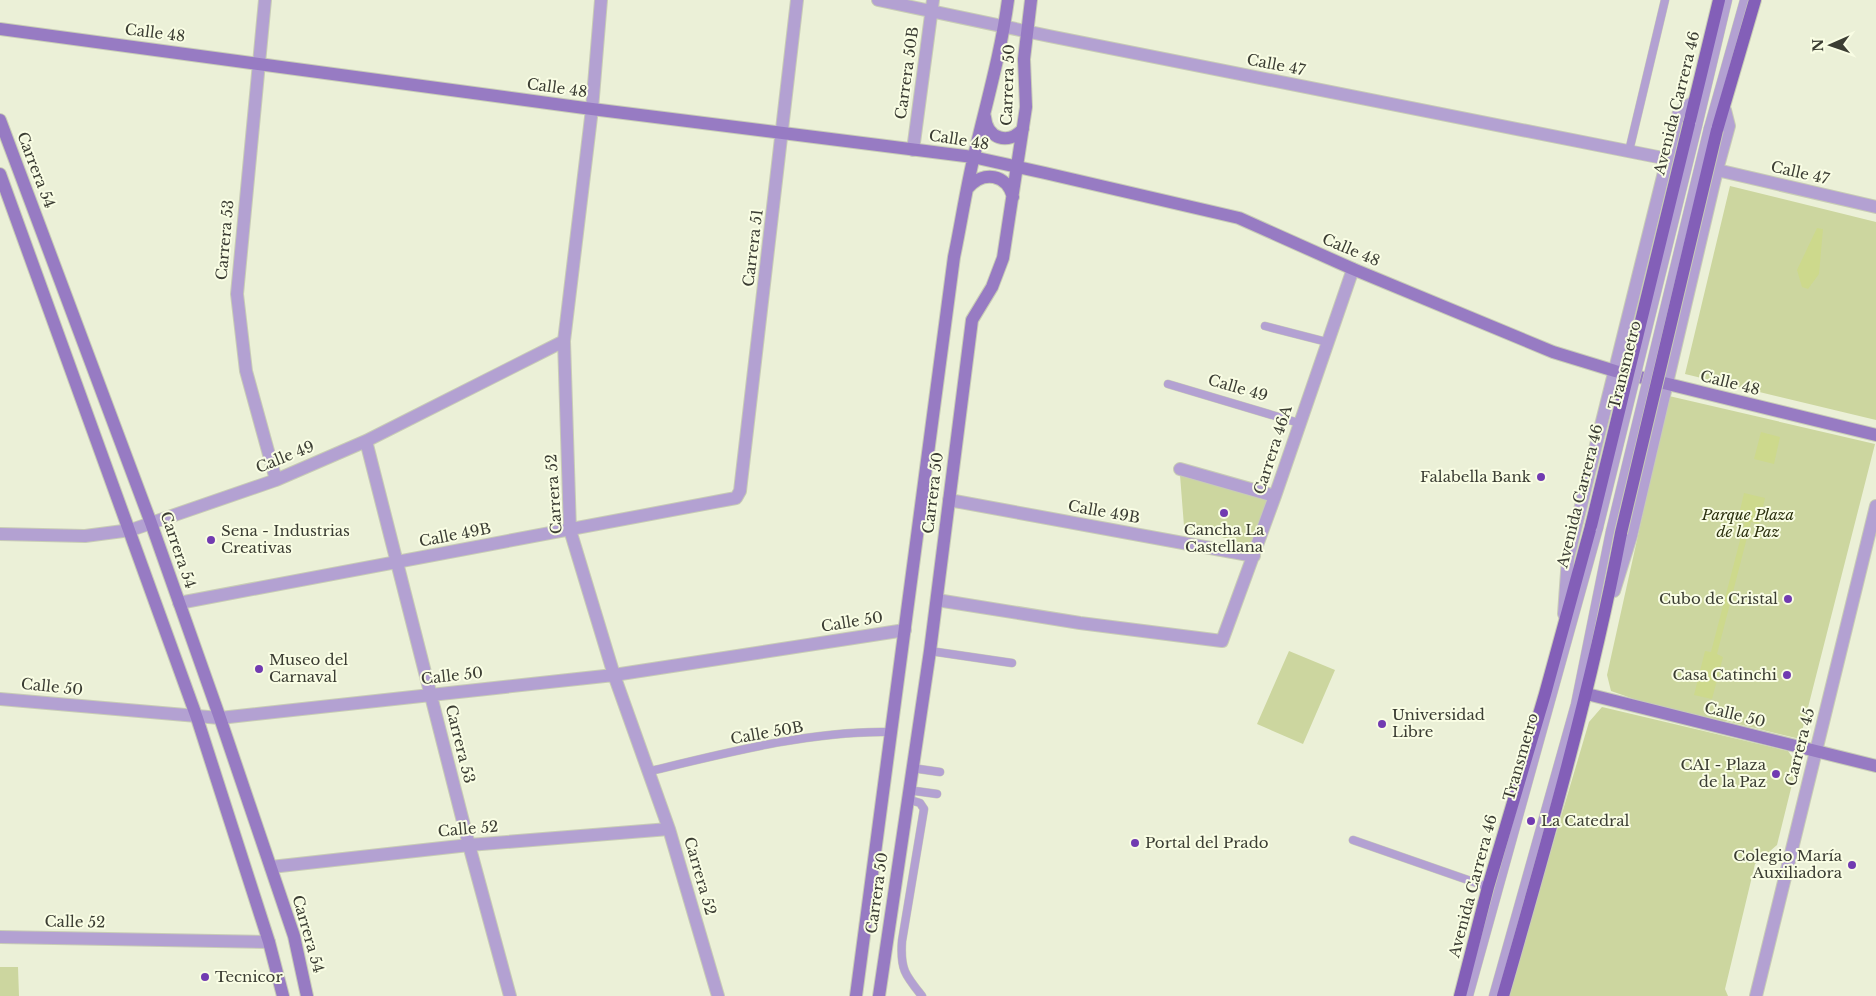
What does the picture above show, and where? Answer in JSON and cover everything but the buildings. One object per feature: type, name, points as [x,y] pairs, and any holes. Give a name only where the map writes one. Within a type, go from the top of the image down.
[{"type":"main road","name":"Avenida Carrera 46","points":[[1460,996],[1488,887],[1545,694],[1563,624],[1595,527],[1693,125],[1694,101],[1719,0]]},
{"type":"main road","points":[[1503,996],[1602,630],[1615,532],[1713,129],[1725,110],[1755,0]]},
{"type":"street","name":"Carrera 53","points":[[265,0],[237,294],[246,371],[276,480]]},
{"type":"street","name":"Carrera 52","points":[[601,0],[592,109],[564,341],[570,530],[614,675],[651,771],[718,996]]},
{"type":"street","name":"Carrera 51","points":[[736,498],[740,491],[783,134],[797,0]]},
{"type":"street","name":"Calle 47","points":[[878,0],[932,6],[1026,31],[1668,159]]},
{"type":"street","name":"Carrera 50","points":[[856,996],[954,257],[973,157],[985,117],[1008,0]]},
{"type":"street","name":"Carrera 50","points":[[879,996],[930,651],[972,320],[992,288],[1003,258],[1014,197],[1026,107],[1023,73],[1030,0]]},
{"type":"street","name":"Carrera 50B","points":[[913,150],[932,6]]},
{"type":"street","name":"Calle 48","points":[[0,30],[783,134],[973,157],[1239,218],[1353,269],[1553,352],[1615,372],[1876,435]]},
{"type":"street","points":[[1563,624],[1568,558],[1679,112],[1694,101]]},
{"type":"street","points":[[1602,630],[1631,536],[1729,126],[1725,110]]},
{"type":"street","points":[[985,117],[988,130],[999,138],[1012,138],[1023,129]]},
{"type":"street","name":"Carrera 54","points":[[0,120],[152,523],[294,936],[307,996]]},
{"type":"street","name":"Calle 47","points":[[1717,170],[1876,207]]},
{"type":"street","points":[[0,174],[198,718],[269,942],[283,996]]},
{"type":"street","points":[[968,188],[979,178],[994,177],[1007,184],[1014,197]]},
{"type":"street","name":"Carrera 46A","points":[[937,600],[1080,623],[1222,641],[1254,556],[1353,269]]},
{"type":"street","name":"Calle 49","points":[[0,534],[85,536],[131,530],[152,523],[276,480],[366,441],[564,341]]},
{"type":"street","name":"Carrera 53","points":[[366,441],[430,695],[510,996]]},
{"type":"street","points":[[1180,469],[1275,496]]},
{"type":"street","name":"Calle 49B","points":[[179,603],[736,498]]},
{"type":"street","name":"Calle 49B","points":[[949,500],[1254,556]]},
{"type":"street","name":"Carrera 45","points":[[1756,996],[1876,506]]},
{"type":"street","name":"Calle 50","points":[[0,699],[198,718],[220,718],[614,675],[905,630]]},
{"type":"street","name":"Calle 50","points":[[1586,694],[1876,766]]},
{"type":"street","name":"Calle 52","points":[[270,867],[469,845],[669,828]]},
{"type":"street","name":"Calle 52","points":[[0,937],[269,942]]},
{"type":"lane","points":[[1629,151],[1665,0]]},
{"type":"lane","points":[[1693,125],[1728,0]]},
{"type":"lane","points":[[1713,129],[1744,0]]},
{"type":"lane","points":[[1265,326],[1327,342]]},
{"type":"lane","name":"Calle 49","points":[[1168,384],[1299,422]]},
{"type":"lane","name":"Transmetro","points":[[1469,996],[1595,527]]},
{"type":"lane","points":[[1494,996],[1575,704],[1615,532]]},
{"type":"lane","points":[[930,651],[1012,663]]},
{"type":"lane","name":"Calle 50B","points":[[651,771],[768,746],[838,736],[890,732]]},
{"type":"lane","points":[[912,768],[940,772]]},
{"type":"lane","points":[[908,794],[938,794]]},
{"type":"lane","points":[[908,794],[920,803],[924,809],[902,942],[901,962],[905,974],[922,996]]},
{"type":"lane","points":[[1352,840],[1488,887]]},
{"type":"green space","points":[[1730,186],[1876,222],[1876,420],[1685,374]]},
{"type":"green space","name":"Parque Plaza de la Paz","points":[[1669,396],[1875,444],[1800,739],[1726,721],[1697,721],[1611,691],[1607,675]]},
{"type":"green space","name":"Cancha La Castellana","points":[[1180,475],[1270,500],[1252,546],[1184,526]]},
{"type":"green space","points":[[1289,651],[1335,670],[1303,744],[1257,724]]},
{"type":"green space","points":[[1602,707],[1788,751],[1797,764],[1777,845],[1755,864],[1725,989],[1728,996],[1508,996],[1589,722]]},
{"type":"green space","points":[[0,967],[18,967],[19,996],[0,996]]},
{"type":"shaded area","points":[[1817,228],[1823,229],[1819,274],[1808,289],[1802,287],[1797,270]]},
{"type":"shaded area","points":[[1761,432],[1780,437],[1774,464],[1754,459]]},
{"type":"shaded area","points":[[1744,493],[1765,498],[1759,524],[1751,522],[1717,654],[1723,657],[1712,699],[1694,695],[1705,651],[1711,652],[1745,521],[1738,519]]},
{"type":"place","name":"Falabella Bank","points":[[1541,477]]},
{"type":"place","name":"Cancha La Castellana","points":[[1224,513]]},
{"type":"place","name":"Sena - Industrias Creativas","points":[[211,540]]},
{"type":"place","name":"Cubo de Cristal","points":[[1788,599]]},
{"type":"place","name":"Museo del Carnaval","points":[[259,669]]},
{"type":"place","name":"Casa Catinchi","points":[[1787,675]]},
{"type":"place","name":"Universidad Libre","points":[[1382,724]]},
{"type":"place","name":"CAI - Plaza de la Paz","points":[[1776,774]]},
{"type":"place","name":"La Catedral","points":[[1531,821]]},
{"type":"place","name":"Portal del Prado","points":[[1135,843]]},
{"type":"place","name":"Colegio María Auxiliadora","points":[[1852,865]]},
{"type":"place","name":"Tecnicor","points":[[205,977]]}]
